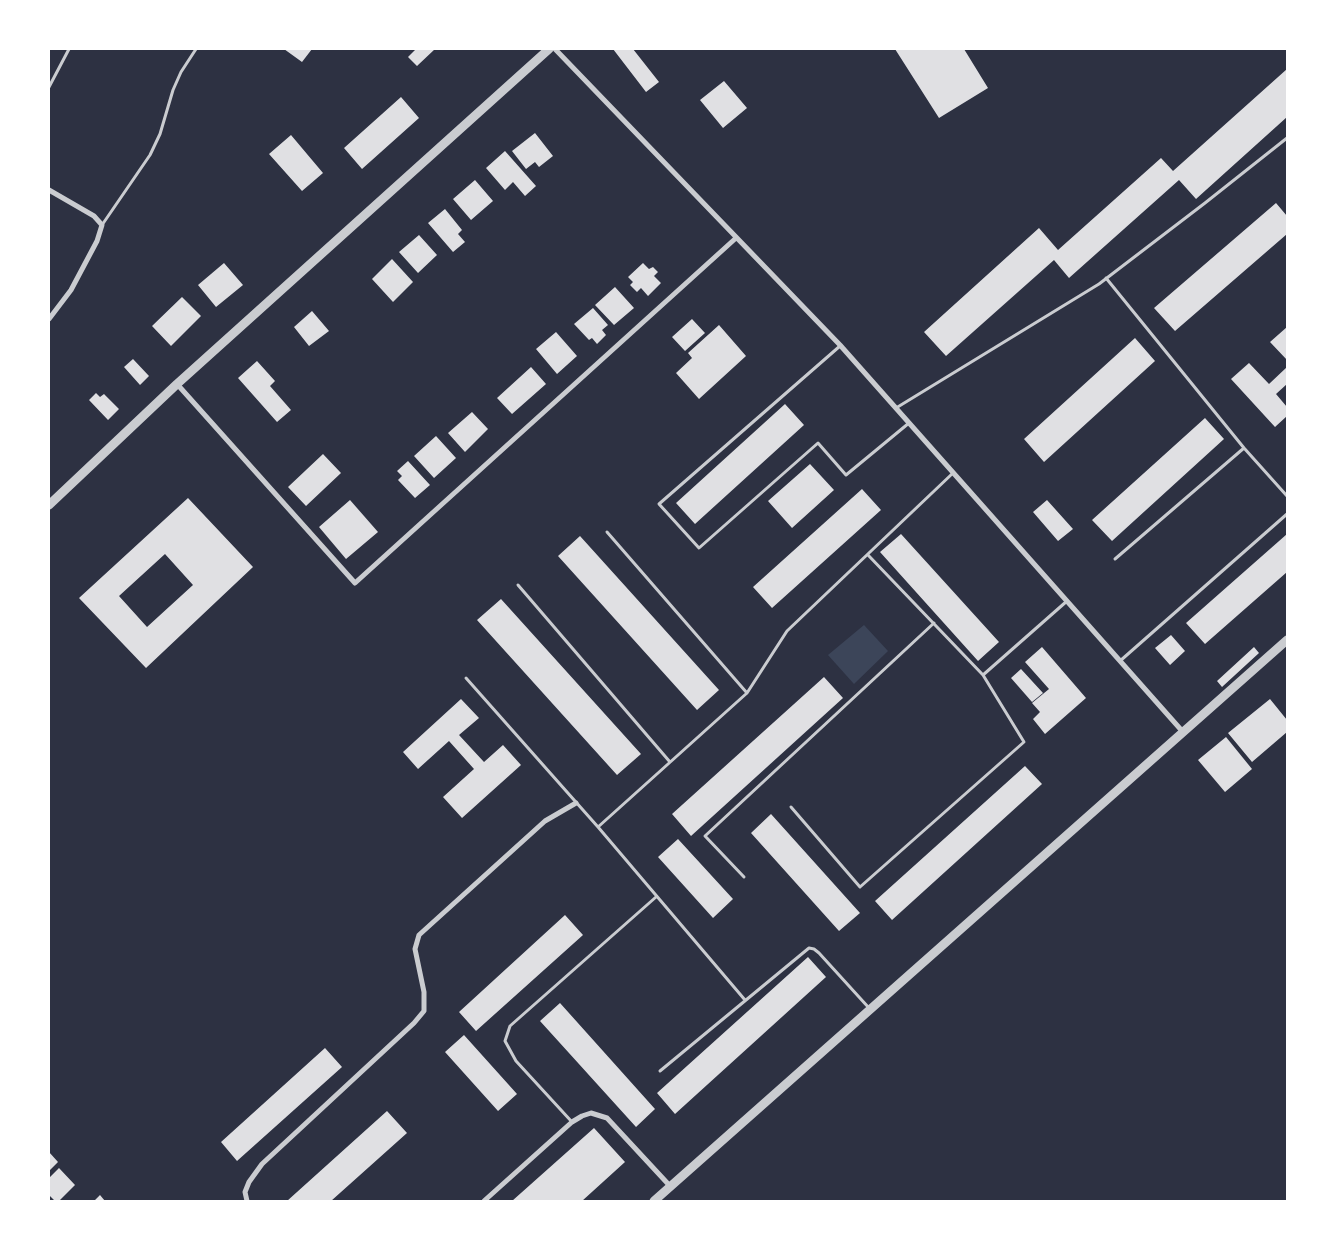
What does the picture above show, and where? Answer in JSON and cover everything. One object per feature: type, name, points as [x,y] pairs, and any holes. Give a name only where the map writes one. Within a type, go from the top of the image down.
[{"type":"street","points":[[49,505],[177,384],[550,49]]},
{"type":"street","points":[[554,49],[840,345],[1183,732]]},
{"type":"street","points":[[49,190],[94,216],[102,225],[97,241],[71,290],[49,319]]},
{"type":"street","points":[[177,384],[355,583],[736,238]]},
{"type":"street","points":[[654,1201],[1287,640]]},
{"type":"street","points":[[246,1201],[245,1192],[249,1182],[262,1164],[414,1024],[424,1011],[424,992],[415,949],[419,935],[545,821],[576,803]]},
{"type":"street","points":[[484,1201],[572,1122],[591,1113],[607,1118],[670,1186]]},
{"type":"lane","points":[[49,87],[69,49]]},
{"type":"lane","points":[[102,225],[150,155],[160,134],[180,72],[196,49]]},
{"type":"lane","points":[[896,408],[1106,278],[1287,138]]},
{"type":"lane","points":[[1106,278],[1244,448],[1287,496]]},
{"type":"lane","points":[[840,345],[659,504],[699,548],[818,444],[846,475],[909,422]]},
{"type":"lane","points":[[1116,559],[1244,448]]},
{"type":"lane","points":[[598,827],[746,693],[787,632],[953,473]]},
{"type":"lane","points":[[1120,662],[1287,514]]},
{"type":"lane","points":[[607,532],[746,693]]},
{"type":"lane","points":[[791,807],[860,887],[1024,742],[983,675],[868,555]]},
{"type":"lane","points":[[518,586],[670,762]]},
{"type":"lane","points":[[983,675],[1067,601]]},
{"type":"lane","points":[[744,877],[705,836],[934,624]]},
{"type":"lane","points":[[466,678],[598,827],[745,1000]]},
{"type":"lane","points":[[572,1122],[516,1060],[505,1041],[510,1026],[656,897]]},
{"type":"lane","points":[[660,1071],[809,948],[819,953],[870,1009]]},
{"type":"shaded area","points":[[864,625],[888,651],[854,684],[828,655]]},
{"type":"building","points":[[284,49],[312,49],[302,62]]},
{"type":"building","points":[[416,49],[435,49],[417,66],[408,57]]},
{"type":"building","points":[[613,49],[633,49],[659,82],[646,92]]},
{"type":"building","points":[[895,49],[964,49],[988,88],[939,118]]},
{"type":"building","points":[[1287,69],[1287,117],[1196,199],[1179,180],[1069,278],[1054,260],[946,356],[924,332],[1039,228],[1058,250],[1161,158],[1173,171]]},
{"type":"building","points":[[724,81],[747,108],[723,128],[700,100]]},
{"type":"building","points":[[401,97],[419,118],[362,169],[344,148]]},
{"type":"building","points":[[535,133],[553,156],[539,167],[535,162],[526,169],[512,151]]},
{"type":"building","points":[[291,135],[323,173],[302,191],[269,154]]},
{"type":"building","points":[[505,151],[536,186],[525,196],[513,182],[505,190],[486,168]]},
{"type":"building","points":[[475,180],[493,201],[471,220],[453,199]]},
{"type":"building","points":[[1276,203],[1287,216],[1287,234],[1175,331],[1154,308]]},
{"type":"building","points":[[445,209],[462,230],[458,234],[465,242],[453,252],[428,223]]},
{"type":"building","points":[[419,235],[437,255],[418,273],[399,252]]},
{"type":"building","points":[[392,259],[413,282],[393,302],[372,279]]},
{"type":"building","points":[[224,263],[243,285],[216,307],[198,285]]},
{"type":"building","points":[[643,263],[649,269],[653,267],[658,272],[654,276],[661,283],[648,296],[641,288],[637,292],[630,285],[633,282],[628,277]]},
{"type":"building","points":[[615,287],[634,308],[614,325],[595,305]]},
{"type":"building","points":[[182,297],[201,316],[171,346],[152,326]]},
{"type":"building","points":[[593,308],[608,325],[602,330],[606,335],[597,344],[592,338],[589,340],[574,324]]},
{"type":"building","points":[[312,311],[329,331],[309,346],[294,327]]},
{"type":"building","points":[[692,319],[705,333],[685,351],[672,337]]},
{"type":"building","points":[[719,325],[746,356],[699,399],[676,373],[692,358],[688,353]]},
{"type":"building","points":[[1287,327],[1287,360],[1270,342]]},
{"type":"building","points":[[556,332],[577,356],[557,374],[536,349]]},
{"type":"building","points":[[1135,338],[1155,361],[1044,462],[1024,439]]},
{"type":"building","points":[[133,359],[149,376],[140,385],[124,367]]},
{"type":"building","points":[[257,361],[275,381],[270,386],[291,410],[277,422],[238,378]]},
{"type":"building","points":[[1249,363],[1269,384],[1287,367],[1287,384],[1276,394],[1287,407],[1287,416],[1275,427],[1231,379]]},
{"type":"building","points":[[531,367],[546,384],[512,414],[497,398]]},
{"type":"building","points":[[96,393],[100,397],[104,394],[119,409],[108,420],[89,400]]},
{"type":"building","points":[[785,404],[804,425],[695,524],[676,503]]},
{"type":"building","points":[[472,412],[488,429],[465,452],[448,433]]},
{"type":"building","points":[[1205,418],[1224,439],[1112,541],[1092,520]]},
{"type":"building","points":[[436,436],[456,458],[434,478],[414,456]]},
{"type":"building","points":[[323,454],[341,473],[306,506],[288,487]]},
{"type":"building","points":[[408,461],[430,485],[415,498],[398,480],[402,476],[397,471]]},
{"type":"building","points":[[810,464],[834,490],[792,528],[768,501]]},
{"type":"building","points":[[862,489],[881,510],[772,608],[753,587]]},
{"type":"building","points":[[188,498],[253,567],[146,668],[79,598]],"holes":[[[165,554],[193,585],[147,627],[119,596]]]},
{"type":"building","points":[[350,500],[378,532],[346,559],[319,527]]},
{"type":"building","points":[[1047,500],[1073,529],[1058,541],[1033,512]]},
{"type":"building","points":[[901,534],[999,642],[978,661],[880,552]]},
{"type":"building","points":[[1287,534],[1287,572],[1205,644],[1186,623]]},
{"type":"building","points":[[580,536],[719,690],[697,710],[558,556]]},
{"type":"building","points":[[501,599],[641,754],[617,775],[477,620]]},
{"type":"building","points":[[1171,635],[1185,651],[1170,665],[1155,648]]},
{"type":"building","points":[[1042,647],[1086,698],[1045,734],[1033,719],[1040,712],[1032,703],[1049,689],[1025,662]]},
{"type":"building","points":[[1254,647],[1259,653],[1222,687],[1217,681]]},
{"type":"building","points":[[1021,669],[1043,693],[1032,702],[1011,678]]},
{"type":"building","points":[[824,677],[843,698],[691,836],[672,814]]},
{"type":"building","points":[[461,699],[479,718],[459,735],[484,762],[503,745],[521,765],[462,818],[443,797],[474,769],[449,741],[418,769],[403,752]]},
{"type":"building","points":[[1270,699],[1287,720],[1287,732],[1252,762],[1228,733]]},
{"type":"building","points":[[1226,737],[1252,769],[1225,792],[1198,760]]},
{"type":"building","points":[[1025,766],[1042,784],[892,920],[875,901]]},
{"type":"building","points":[[771,814],[860,913],[839,931],[751,833]]},
{"type":"building","points":[[678,839],[733,899],[713,918],[658,857]]},
{"type":"building","points":[[565,915],[583,935],[476,1031],[459,1012]]},
{"type":"building","points":[[808,957],[826,977],[675,1114],[657,1093]]},
{"type":"building","points":[[560,1003],[655,1109],[636,1127],[540,1021]]},
{"type":"building","points":[[464,1035],[517,1094],[498,1111],[445,1052]]},
{"type":"building","points":[[325,1048],[342,1067],[237,1161],[221,1142]]},
{"type":"building","points":[[387,1111],[407,1133],[331,1201],[287,1201]]},
{"type":"building","points":[[594,1128],[625,1162],[582,1201],[512,1201]]},
{"type":"building","points":[[49,1152],[58,1162],[49,1171]]},
{"type":"building","points":[[59,1168],[75,1185],[59,1201],[55,1201],[49,1195],[49,1178]]},
{"type":"building","points":[[100,1195],[105,1201],[94,1201]]}]
